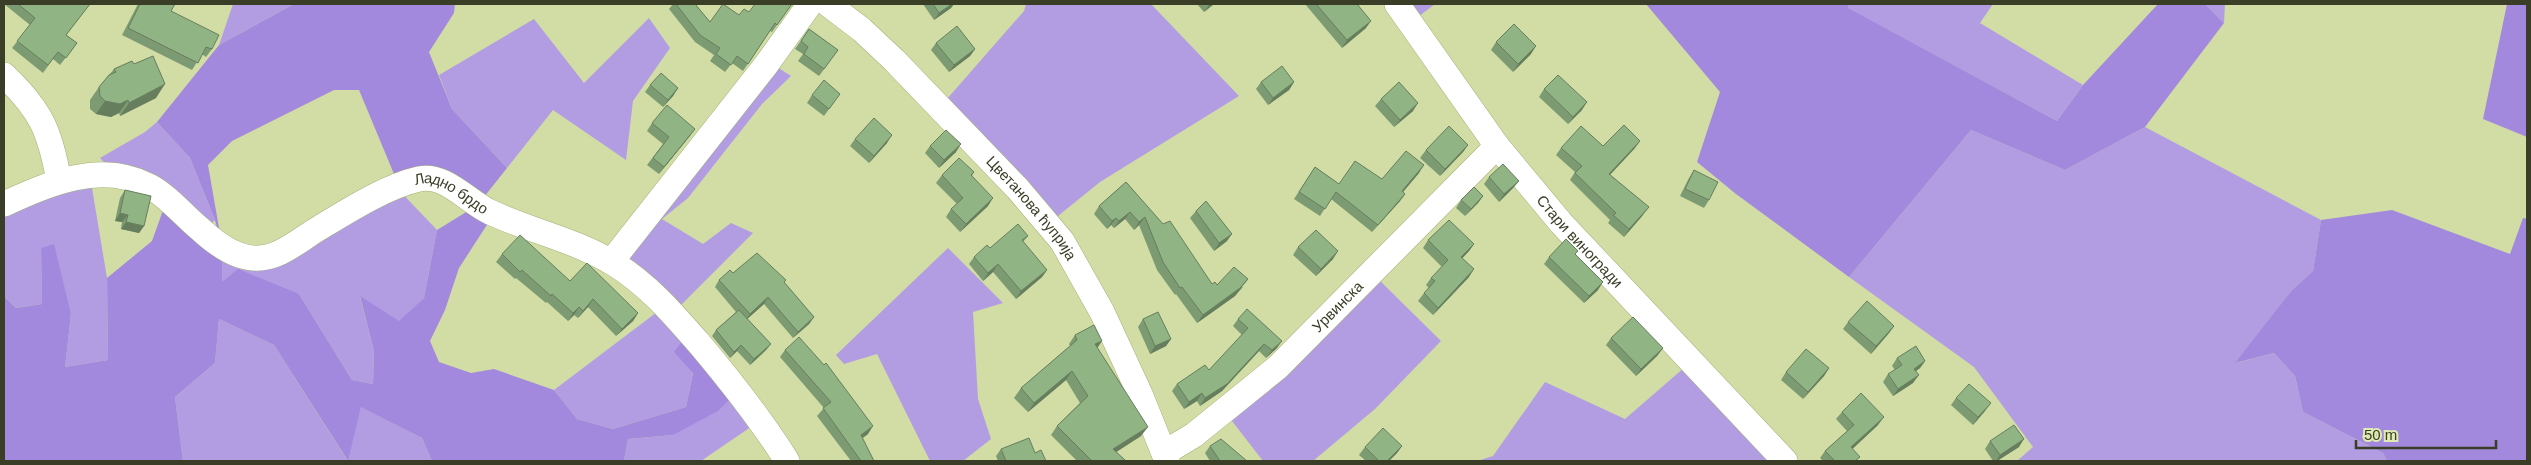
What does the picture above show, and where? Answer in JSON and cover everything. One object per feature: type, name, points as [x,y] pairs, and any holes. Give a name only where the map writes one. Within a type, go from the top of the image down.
[{"type":"street","points":[[611,262],[760,73],[810,4]]},
{"type":"street","name":"Цветанова ћуприја","points":[[828,4],[862,30],[901,67],[1018,189],[1062,241],[1102,312],[1140,394],[1165,457]]},
{"type":"street","name":"Стари виногради","points":[[1397,4],[1497,146],[1599,264],[1785,461]]},
{"type":"street","points":[[4,75],[24,94],[44,123],[54,153],[59,181]]},
{"type":"street","name":"Урвинска","points":[[1165,457],[1278,367],[1497,146]]},
{"type":"street","name":"Ладно брдо","points":[[4,204],[59,181],[99,175],[134,179],[150,186],[222,245],[252,258],[281,252],[338,217],[407,182],[421,178],[432,178],[443,183],[476,206],[611,262],[639,282],[673,313],[739,390],[788,461]]},
{"type":"shaded area","points":[[233,4],[294,4],[219,45]]},
{"type":"shaded area","points":[[294,4],[455,4],[454,13],[429,52],[452,109],[507,168],[484,197],[394,174],[359,90],[334,90],[232,141],[208,165],[222,245],[222,282],[238,269],[299,294],[352,380],[373,384],[374,351],[360,296],[399,321],[424,298],[437,230],[476,206],[494,214],[459,268],[445,310],[430,341],[439,362],[471,373],[494,369],[554,390],[577,419],[613,429],[686,407],[693,373],[674,352],[689,332],[739,390],[718,411],[673,435],[628,439],[624,461],[432,461],[422,438],[361,407],[348,461],[274,345],[219,319],[215,363],[175,397],[183,461],[4,461],[4,296],[16,308],[42,304],[41,248],[54,244],[71,314],[65,367],[108,360],[107,278],[152,241],[167,199],[221,244],[215,220],[190,158],[157,122],[219,45]]},
{"type":"shaded area","points":[[1026,4],[1151,4],[1239,96],[1100,182],[1048,224],[940,107],[1024,11]]},
{"type":"shaded area","points":[[1397,4],[1435,4],[1410,23]]},
{"type":"shaded area","points":[[1646,4],[1848,4],[1848,8],[2057,121],[2083,85],[2158,4],[2205,4],[2224,23],[2145,127],[2065,170],[1971,130],[1849,277],[1736,194],[1697,162],[1720,92]]},
{"type":"shaded area","points":[[1848,4],[1993,4],[1980,23],[2083,85],[2057,121],[1847,8]]},
{"type":"shaded area","points":[[2205,4],[2225,4],[2224,23]]},
{"type":"shaded area","points":[[2507,4],[2527,4],[2527,137],[2483,119]]},
{"type":"shaded area","points":[[649,18],[670,48],[633,101],[626,160],[553,110],[507,168],[452,109],[439,75],[534,19],[584,83]]},
{"type":"shaded area","points":[[774,65],[791,76],[762,104],[688,198],[662,219],[703,244],[731,223],[753,233],[673,313],[693,372],[686,407],[613,429],[577,419],[554,390],[665,306],[611,262]]},
{"type":"shaded area","points":[[157,122],[190,158],[215,220],[211,224],[107,165],[100,158],[145,132]]},
{"type":"shaded area","points":[[2145,127],[2321,220],[2313,271],[2292,290],[2236,363],[2274,353],[2295,376],[2303,412],[2383,453],[2387,461],[2017,461],[2033,447],[1974,367],[1849,277],[1971,130],[2065,170]]},
{"type":"shaded area","points":[[90,176],[107,278],[108,360],[65,367],[71,314],[41,249],[42,304],[16,308],[4,296],[4,204]]},
{"type":"shaded area","points":[[396,187],[437,230],[424,298],[399,322],[360,297],[374,351],[373,384],[352,380],[299,294],[222,283],[222,245],[252,258]]},
{"type":"shaded area","points":[[2392,210],[2510,254],[2523,218],[2527,219],[2527,461],[2387,461],[2383,453],[2303,412],[2295,376],[2274,353],[2235,363],[2292,290],[2313,271],[2321,220]]},
{"type":"shaded area","points":[[948,248],[1003,303],[973,312],[978,399],[991,439],[963,461],[930,461],[877,354],[844,364],[836,355]]},
{"type":"shaded area","points":[[1371,272],[1441,341],[1375,409],[1313,461],[1263,461],[1225,412]]},
{"type":"shaded area","points":[[219,319],[274,345],[347,460],[361,406],[422,438],[432,461],[183,461],[175,397],[215,363]]},
{"type":"shaded area","points":[[1692,361],[1784,461],[1477,461],[1493,456],[1545,382],[1625,419]]},
{"type":"shaded area","points":[[739,390],[761,420],[701,461],[624,461],[628,439],[673,435]]},
{"type":"building","points":[[18,4],[90,4],[66,35],[77,43],[66,58],[58,52],[48,65],[17,41],[35,18]]},
{"type":"building","points":[[140,4],[175,4],[171,11],[219,35],[212,49],[206,47],[198,63],[128,28]]},
{"type":"building","points":[[676,4],[695,4],[710,22],[723,4],[739,15],[744,9],[749,12],[755,4],[792,4],[777,25],[775,23],[748,64],[737,56],[731,65],[716,54],[720,48],[700,35]]},
{"type":"building","points":[[933,4],[952,4],[939,13]]},
{"type":"building","points":[[1316,4],[1357,4],[1371,21],[1347,40]]},
{"type":"building","points":[[1514,24],[1536,46],[1518,64],[1496,42]]},
{"type":"building","points":[[957,26],[975,49],[954,65],[936,43]]},
{"type":"building","points":[[809,29],[838,50],[824,69],[804,54],[808,47],[801,41]]},
{"type":"building","points":[[153,56],[165,84],[129,103],[128,100],[120,104],[105,101],[100,96],[99,87],[109,75],[116,72],[114,69],[132,61],[134,64]]},
{"type":"building","points":[[1282,66],[1294,82],[1273,98],[1261,82]]},
{"type":"building","points":[[661,73],[678,88],[668,100],[650,85]]},
{"type":"building","points":[[1558,75],[1587,102],[1573,117],[1544,89]]},
{"type":"building","points":[[824,80],[840,94],[829,109],[812,95]]},
{"type":"building","points":[[1399,82],[1418,103],[1400,120],[1381,99]]},
{"type":"building","points":[[667,105],[695,129],[664,167],[653,158],[669,137],[652,123]]},
{"type":"building","points":[[874,118],[892,135],[874,156],[855,139]]},
{"type":"building","points":[[1624,125],[1640,141],[1609,174],[1649,207],[1629,229],[1613,215],[1616,213],[1575,173],[1582,166],[1561,148],[1581,126],[1603,146]]},
{"type":"building","points":[[1449,126],[1468,145],[1445,169],[1426,150]]},
{"type":"building","points":[[946,130],[961,144],[944,160],[930,146]]},
{"type":"building","points":[[1406,151],[1424,165],[1402,191],[1405,194],[1378,225],[1336,192],[1325,209],[1299,192],[1315,167],[1339,184],[1355,161],[1382,179]]},
{"type":"building","points":[[959,158],[974,172],[971,175],[993,198],[966,224],[951,209],[963,198],[942,175]]},
{"type":"building","points":[[1503,164],[1519,181],[1504,194],[1489,177]]},
{"type":"building","points":[[1694,170],[1718,182],[1709,200],[1685,189]]},
{"type":"building","points":[[1126,182],[1163,224],[1170,221],[1212,284],[1215,282],[1217,285],[1234,267],[1248,279],[1240,288],[1203,315],[1182,287],[1180,288],[1163,262],[1145,217],[1139,222],[1130,212],[1119,221],[1116,218],[1112,221],[1099,206]]},
{"type":"building","points":[[1474,187],[1483,196],[1471,209],[1461,200]]},
{"type":"building","points":[[125,190],[151,196],[144,226],[126,222],[128,215],[120,213]]},
{"type":"building","points":[[1206,201],[1232,234],[1219,243],[1196,211]]},
{"type":"building","points":[[1449,220],[1474,244],[1461,257],[1474,269],[1438,308],[1424,293],[1435,281],[1431,278],[1448,260],[1428,240]]},
{"type":"building","points":[[1018,224],[1028,236],[1022,240],[1047,270],[1021,291],[998,264],[988,273],[974,257],[987,245],[990,248]]},
{"type":"building","points":[[1316,230],[1338,251],[1321,269],[1298,247]]},
{"type":"building","points":[[520,235],[570,281],[587,263],[638,313],[622,329],[593,299],[583,311],[579,307],[573,313],[522,270],[520,272],[502,254]]},
{"type":"building","points":[[1566,239],[1578,251],[1575,254],[1603,282],[1589,296],[1549,257]]},
{"type":"building","points":[[757,253],[786,280],[784,282],[814,317],[798,332],[768,297],[750,314],[719,280],[730,270],[733,273]]},
{"type":"building","points":[[1867,301],[1894,326],[1876,346],[1848,322]]},
{"type":"building","points":[[1247,309],[1282,341],[1272,350],[1264,344],[1227,384],[1205,398],[1202,393],[1189,402],[1177,384],[1205,365],[1209,370],[1248,328],[1238,319]]},
{"type":"building","points":[[739,310],[771,344],[754,359],[741,345],[734,352],[716,330]]},
{"type":"building","points":[[1158,312],[1171,339],[1155,346],[1143,319]]},
{"type":"building","points":[[1633,317],[1663,348],[1641,369],[1611,338]]},
{"type":"building","points":[[1094,325],[1102,341],[1095,344],[1148,427],[1113,449],[1126,461],[1092,461],[1057,426],[1088,396],[1072,371],[1034,403],[1021,388],[1077,340],[1075,335]]},
{"type":"building","points":[[799,337],[824,365],[826,363],[873,426],[861,435],[874,461],[861,461],[823,408],[831,402],[785,350]]},
{"type":"building","points":[[1916,346],[1925,361],[1914,369],[1919,375],[1898,389],[1888,374],[1902,365],[1897,358]]},
{"type":"building","points":[[1806,349],[1829,368],[1808,392],[1786,372]]},
{"type":"building","points":[[1969,384],[1991,403],[1978,417],[1956,398]]},
{"type":"building","points":[[1861,393],[1884,417],[1851,447],[1860,457],[1855,461],[1835,461],[1825,451],[1854,425],[1842,412]]},
{"type":"building","points":[[2014,425],[2024,439],[2000,455],[1990,441]]},
{"type":"building","points":[[1383,428],[1402,446],[1387,461],[1379,461],[1365,447]]},
{"type":"building","points":[[1029,438],[1035,453],[1041,450],[1046,461],[1006,461],[1001,449]]},
{"type":"building","points":[[1221,439],[1247,461],[1220,461],[1210,446]]}]
